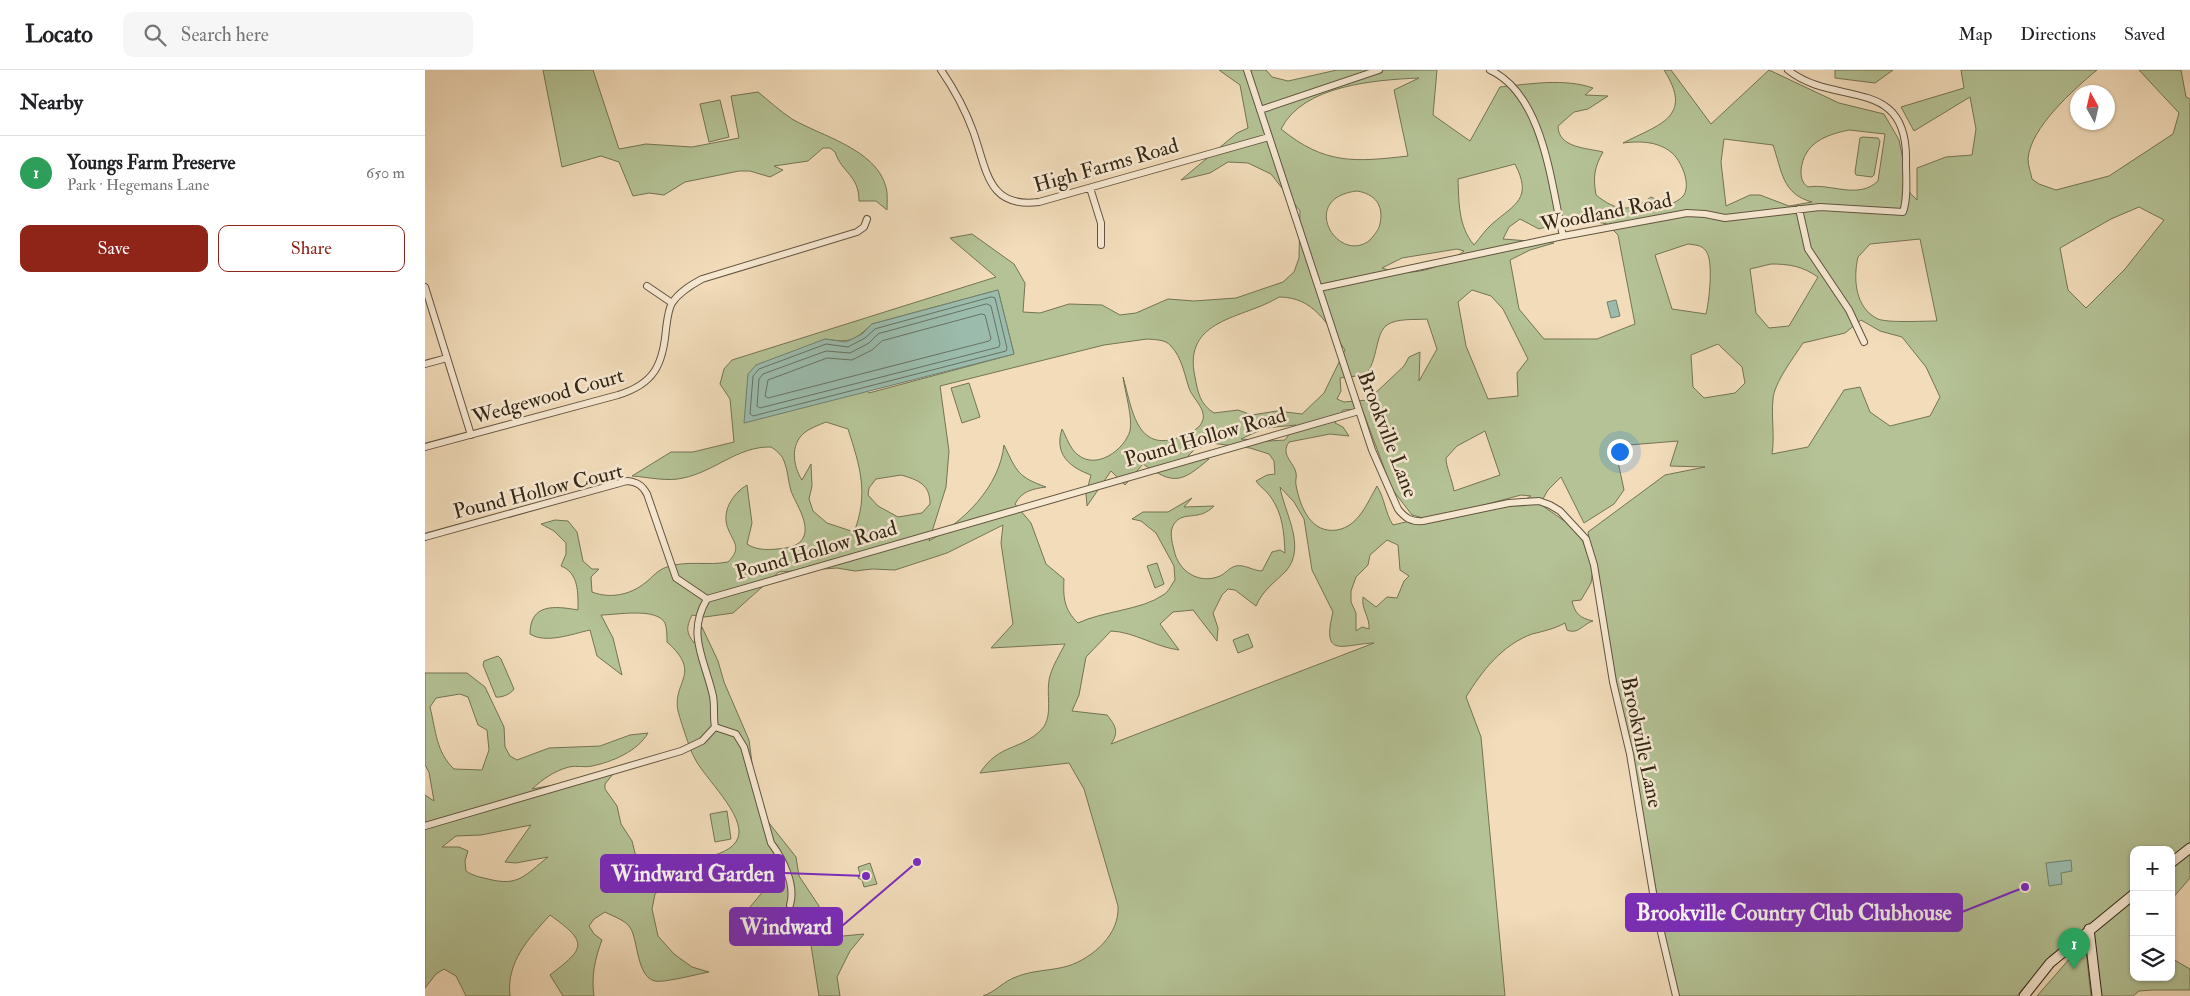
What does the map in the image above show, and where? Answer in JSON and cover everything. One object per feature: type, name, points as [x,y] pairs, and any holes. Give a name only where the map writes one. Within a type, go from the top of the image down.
[{"type":"main road","points":[[2175,860],[2190,848]]},
{"type":"main road","points":[[2024,996],[2050,963],[2130,897]]},
{"type":"main road","points":[[2089,930],[2097,996]]},
{"type":"street","name":"High Farms Road","points":[[941,70],[961,102],[989,180],[1001,195],[1015,202],[1027,204],[1090,188],[1269,137]]},
{"type":"street","name":"Brookville Lane","points":[[1247,70],[1359,411],[1397,510],[1415,522],[1423,522],[1509,504],[1539,501],[1550,504],[1560,511],[1585,539],[1593,558],[1613,682],[1630,754],[1656,910],[1676,996]]},
{"type":"street","points":[[1260,110],[1379,70]]},
{"type":"street","points":[[1490,70],[1513,87],[1532,115],[1541,141],[1563,236]]},
{"type":"street","name":"Woodland Road","points":[[1319,288],[1563,236],[1687,213],[1725,218],[1819,207],[1903,212],[1907,146],[1901,126],[1896,118],[1878,101],[1870,97],[1831,91],[1813,85],[1787,70]]},
{"type":"street","points":[[1090,188],[1101,222],[1101,245]]},
{"type":"street","points":[[1799,209],[1809,249],[1849,310],[1864,342]]},
{"type":"street","points":[[647,286],[672,304],[688,287],[702,279],[852,234],[864,227],[867,219]]},
{"type":"street","points":[[425,287],[471,435]]},
{"type":"street","name":"Wedgewood Court","points":[[425,447],[618,395],[637,388],[654,373],[661,362],[672,304]]},
{"type":"street","points":[[425,364],[447,358]]},
{"type":"street","name":"Pound Hollow Road","points":[[707,599],[1359,411]]},
{"type":"street","name":"Pound Hollow Court","points":[[425,537],[627,481],[634,482],[640,484],[647,494],[676,578],[707,599]]},
{"type":"street","points":[[425,826],[681,751],[702,741],[715,728],[713,699],[696,634],[699,612],[707,599]]},
{"type":"street","points":[[715,728],[726,729],[736,734],[744,747],[771,844],[781,855],[793,895],[790,905]]},
{"type":"green space","points":[[543,70],[593,70],[619,149],[646,144],[692,147],[739,138],[731,96],[758,92],[792,119],[846,145],[860,153],[871,163],[880,174],[886,187],[887,210],[876,201],[859,201],[856,185],[835,152],[830,148],[823,148],[808,161],[774,166],[783,170],[770,177],[750,171],[739,171],[685,182],[664,195],[649,193],[633,196],[619,162],[601,156],[562,167]]},
{"type":"green space","points":[[1219,70],[1266,70],[1272,77],[1288,81],[1337,70],[1437,70],[1433,115],[1470,141],[1500,87],[1559,82],[1582,85],[1593,88],[1585,95],[1608,96],[1588,109],[1574,112],[1558,126],[1559,133],[1568,143],[1603,152],[1595,173],[1596,195],[1610,204],[1623,208],[1636,206],[1651,197],[1668,205],[1681,198],[1686,190],[1686,178],[1678,160],[1666,148],[1660,146],[1648,143],[1623,143],[1660,124],[1669,117],[1674,109],[1675,99],[1672,86],[1664,70],[1671,70],[1711,124],[1769,70],[1839,103],[1884,114],[1899,140],[1910,193],[1917,200],[1917,168],[1946,157],[1972,155],[1976,129],[1970,97],[1914,131],[1901,107],[1964,88],[1961,70],[2097,70],[2080,85],[2070,85],[2070,94],[2045,122],[2036,135],[2031,147],[2028,159],[2032,179],[2039,184],[2056,190],[2109,176],[2173,134],[2179,113],[2139,70],[2181,70],[2186,97],[2190,99],[2190,844],[2175,856],[2175,846],[2130,846],[2130,892],[2049,957],[2017,996],[1676,996],[1588,532],[1665,475],[1705,467],[1670,466],[1678,441],[1629,445],[1618,462],[1624,490],[1614,504],[1584,523],[1561,477],[1548,490],[1540,504],[1576,529],[1582,539],[1593,570],[1591,583],[1581,600],[1572,601],[1579,615],[1593,621],[1574,631],[1567,630],[1565,623],[1521,639],[1494,660],[1466,697],[1481,737],[1505,996],[983,996],[1016,977],[1068,966],[1087,957],[1103,944],[1110,935],[1115,926],[1118,906],[1084,789],[1069,763],[980,773],[987,763],[1002,752],[1034,736],[1046,723],[1050,676],[1065,644],[991,648],[1013,624],[1001,543],[1003,525],[947,553],[895,570],[872,569],[855,571],[837,568],[779,572],[733,613],[705,617],[692,615],[689,623],[688,633],[694,643],[702,627],[718,661],[724,682],[749,740],[758,809],[796,857],[799,876],[819,906],[821,921],[831,932],[843,936],[864,934],[850,951],[837,977],[840,996],[819,996],[810,939],[796,914],[757,923],[742,931],[747,925],[750,907],[765,889],[765,856],[731,869],[672,881],[655,894],[652,909],[658,936],[674,954],[692,967],[709,972],[666,981],[655,981],[649,978],[641,966],[629,926],[605,912],[594,919],[589,926],[594,934],[602,940],[594,968],[594,996],[563,996],[550,975],[576,952],[578,945],[571,932],[550,915],[527,942],[515,961],[510,984],[510,996],[466,996],[456,976],[444,969],[436,974],[425,988],[425,795],[434,801],[429,772],[425,765],[425,673],[467,673],[485,687],[504,727],[505,747],[510,756],[517,760],[549,748],[600,746],[630,735],[648,733],[638,745],[624,755],[592,766],[572,766],[558,771],[532,789],[613,774],[605,784],[605,789],[617,806],[621,824],[632,841],[637,861],[638,876],[657,865],[714,855],[733,846],[738,838],[739,829],[736,819],[692,753],[678,711],[677,701],[685,670],[678,653],[667,642],[666,625],[660,618],[645,613],[601,615],[613,638],[622,675],[597,656],[590,630],[551,638],[536,637],[530,634],[534,617],[545,609],[578,610],[576,584],[571,573],[561,566],[566,554],[566,543],[554,531],[541,524],[555,520],[568,521],[577,532],[583,561],[592,569],[599,569],[591,577],[592,592],[606,595],[620,595],[633,590],[667,567],[682,564],[728,562],[736,550],[736,546],[727,524],[727,511],[732,499],[747,485],[752,523],[747,544],[758,548],[781,549],[799,543],[804,536],[805,525],[791,491],[783,459],[771,447],[748,451],[683,478],[664,479],[632,476],[671,452],[693,452],[734,442],[730,399],[720,384],[724,369],[732,360],[996,277],[950,238],[972,234],[1014,264],[1025,283],[1023,312],[1040,313],[1069,304],[1102,305],[1120,315],[1136,313],[1168,299],[1194,301],[1236,298],[1283,282],[1294,272],[1299,258],[1300,211],[1271,174],[1248,163],[1228,162],[1210,173],[1181,180],[1237,133],[1248,128],[1240,85]],"holes":[[[1419,78],[1394,90],[1408,156],[1356,160],[1341,158],[1312,149],[1281,129],[1291,114],[1323,94],[1362,83]],[[1849,130],[1885,134],[1878,181],[1870,187],[1853,190],[1817,186],[1808,187],[1803,182],[1801,175],[1806,153],[1817,142]],[[1724,139],[1773,145],[1781,172],[1789,187],[1802,198],[1812,202],[1789,206],[1760,195],[1750,195],[1726,206],[1721,162]],[[1515,164],[1520,176],[1522,193],[1519,200],[1489,226],[1474,245],[1462,222],[1458,179]],[[1357,191],[1373,198],[1381,211],[1379,228],[1370,240],[1358,246],[1346,244],[1336,238],[1329,228],[1326,216],[1329,205],[1339,196]],[[2139,207],[2164,220],[2125,269],[2086,308],[2068,290],[2060,248],[2111,219]],[[1520,219],[1539,229],[1556,224],[1593,221],[1607,224],[1618,235],[1635,324],[1597,339],[1544,339],[1519,309],[1510,260],[1530,250],[1554,243],[1503,239],[1509,227]],[[1920,239],[1937,321],[1889,321],[1878,319],[1870,314],[1864,308],[1857,292],[1856,266],[1858,257],[1870,244]],[[1688,244],[1698,246],[1706,251],[1710,263],[1706,314],[1672,309],[1655,255]],[[1457,249],[1464,251],[1445,263],[1425,270],[1414,272],[1393,271],[1382,268],[1402,258]],[[1771,264],[1784,264],[1801,268],[1818,277],[1789,326],[1769,328],[1756,313],[1750,269]],[[998,290],[1014,354],[869,393],[825,339],[840,341],[851,339],[861,334],[872,324]],[[1472,290],[1491,296],[1503,309],[1528,359],[1517,373],[1518,396],[1488,399],[1466,346],[1458,302]],[[1279,297],[1291,298],[1311,307],[1332,331],[1345,350],[1324,393],[1302,414],[1277,411],[1252,415],[1238,410],[1214,413],[1203,402],[1195,377],[1193,358],[1198,343],[1207,332],[1219,323]],[[1427,319],[1437,349],[1419,381],[1420,352],[1409,357],[1404,366],[1368,400],[1344,402],[1337,399],[1341,391],[1340,378],[1365,375],[1372,363],[1380,334],[1387,325],[1396,321]],[[1861,320],[1880,331],[1902,337],[1926,367],[1940,397],[1930,416],[1890,426],[1870,412],[1860,387],[1844,390],[1808,447],[1772,454],[1774,393],[1803,343],[1845,333]],[[1147,339],[1160,340],[1169,344],[1178,356],[1189,388],[1203,413],[1202,422],[1189,433],[1165,441],[1154,439],[1145,434],[1133,414],[1123,377],[1131,426],[1127,438],[1116,451],[1101,459],[1085,459],[1073,450],[1062,429],[1060,446],[1065,458],[1076,468],[1091,475],[1086,494],[1087,506],[1111,471],[1125,485],[1143,464],[1170,478],[1184,477],[1209,459],[1188,456],[1195,449],[1211,443],[1250,448],[1269,454],[1274,461],[1275,474],[1267,475],[1256,481],[1268,494],[1278,510],[1283,530],[1285,553],[1280,550],[1272,552],[1262,571],[1239,566],[1230,569],[1220,576],[1205,579],[1197,577],[1185,570],[1176,558],[1171,533],[1174,524],[1178,520],[1187,516],[1203,514],[1214,506],[1184,507],[1192,498],[1168,512],[1143,512],[1132,519],[1141,521],[1156,533],[1174,566],[1175,580],[1165,594],[1154,600],[1078,623],[1065,603],[1064,579],[1046,564],[1031,523],[1015,504],[1028,491],[1046,487],[1029,480],[1019,472],[1004,445],[1001,461],[995,475],[978,502],[955,524],[929,541],[946,487],[949,451],[940,386],[1104,345]],[[1718,344],[1742,367],[1745,383],[1735,393],[1704,398],[1693,387],[1691,355]],[[1362,409],[1392,489],[1412,515],[1423,518],[1393,525],[1377,486],[1357,519],[1345,528],[1337,530],[1320,528],[1308,517],[1300,502],[1296,484],[1296,473],[1287,455],[1287,447],[1289,442],[1330,434],[1349,436],[1343,427],[1335,423],[1343,410]],[[826,422],[848,429],[856,455],[862,492],[859,518],[854,532],[827,523],[813,511],[809,499],[812,486],[811,464],[802,480],[795,462],[795,449],[800,438],[804,433]],[[1296,425],[1285,440],[1241,439],[1265,428]],[[1485,431],[1500,475],[1454,491],[1446,458],[1457,446]],[[901,475],[922,484],[928,492],[930,504],[922,513],[898,517],[878,506],[868,495],[869,488],[876,479]],[[1280,487],[1294,502],[1304,519],[1312,570],[1333,612],[1330,627],[1330,637],[1333,643],[1337,646],[1374,643],[1111,744],[1116,732],[1113,722],[1107,715],[1072,711],[1079,695],[1086,657],[1111,631],[1128,634],[1179,650],[1160,624],[1173,612],[1193,610],[1217,641],[1218,628],[1213,613],[1222,595],[1228,589],[1235,590],[1256,606],[1265,591],[1286,571],[1292,562],[1294,540]],[[1521,495],[1531,496],[1509,506],[1486,510],[1469,509]],[[1387,540],[1398,545],[1400,570],[1409,576],[1404,581],[1397,598],[1387,597],[1376,607],[1363,597],[1369,629],[1362,627],[1356,631],[1356,613],[1351,602],[1351,591],[1356,577],[1368,565],[1370,555]],[[460,694],[468,697],[478,725],[487,730],[489,750],[482,770],[454,769],[443,756],[437,741],[430,707],[436,698]],[[531,825],[505,862],[516,863],[548,857],[521,878],[499,881],[477,876],[466,871],[465,861],[468,851],[459,847],[442,847],[456,836],[481,835]]]},
{"type":"green space","points":[[1835,70],[1893,70],[1875,83],[1835,78]]},
{"type":"green space","points":[[720,100],[729,137],[709,142],[700,104]]},
{"type":"green space","points":[[1860,138],[1878,138],[1880,141],[1874,175],[1872,177],[1856,175],[1855,172]]},
{"type":"green space","points":[[969,383],[980,417],[962,423],[951,388]]},
{"type":"green space","points":[[1157,563],[1164,584],[1155,588],[1147,566]]},
{"type":"green space","points":[[1248,634],[1253,647],[1238,653],[1233,640]]},
{"type":"green space","points":[[498,656],[514,689],[508,694],[496,697],[483,665],[484,661]]},
{"type":"green space","points":[[727,811],[731,839],[715,842],[710,814]]},
{"type":"green space","points":[[2190,852],[2190,878],[2175,895],[2175,891],[2175,864]]},
{"type":"green space","points":[[870,863],[877,884],[864,887],[862,880],[858,878],[860,874],[858,867]]},
{"type":"green space","points":[[2130,900],[2130,981],[2175,981],[2175,960],[2190,969],[2190,990],[2152,990],[2139,991],[2133,996],[2099,996],[2092,930]]},
{"type":"green space","points":[[2085,941],[2091,996],[2037,996]]},
{"type":"water","points":[[998,290],[1014,354],[744,423],[748,374],[756,365],[825,339],[846,342],[862,334],[872,324]]},
{"type":"water","points":[[1616,300],[1620,316],[1611,318],[1607,302]]},
{"type":"water","points":[[2071,860],[2072,871],[2061,873],[2062,884],[2049,886],[2046,863]]},
{"type":"place","name":"Windward","points":[[917,862]]},
{"type":"place","name":"Windward Garden","points":[[866,876]]},
{"type":"place","name":"Brookville Country Club Clubhouse","points":[[2025,887]]},
{"type":"place","name":"Youngs Farm Preserve","points":[[2074,969]]}]
